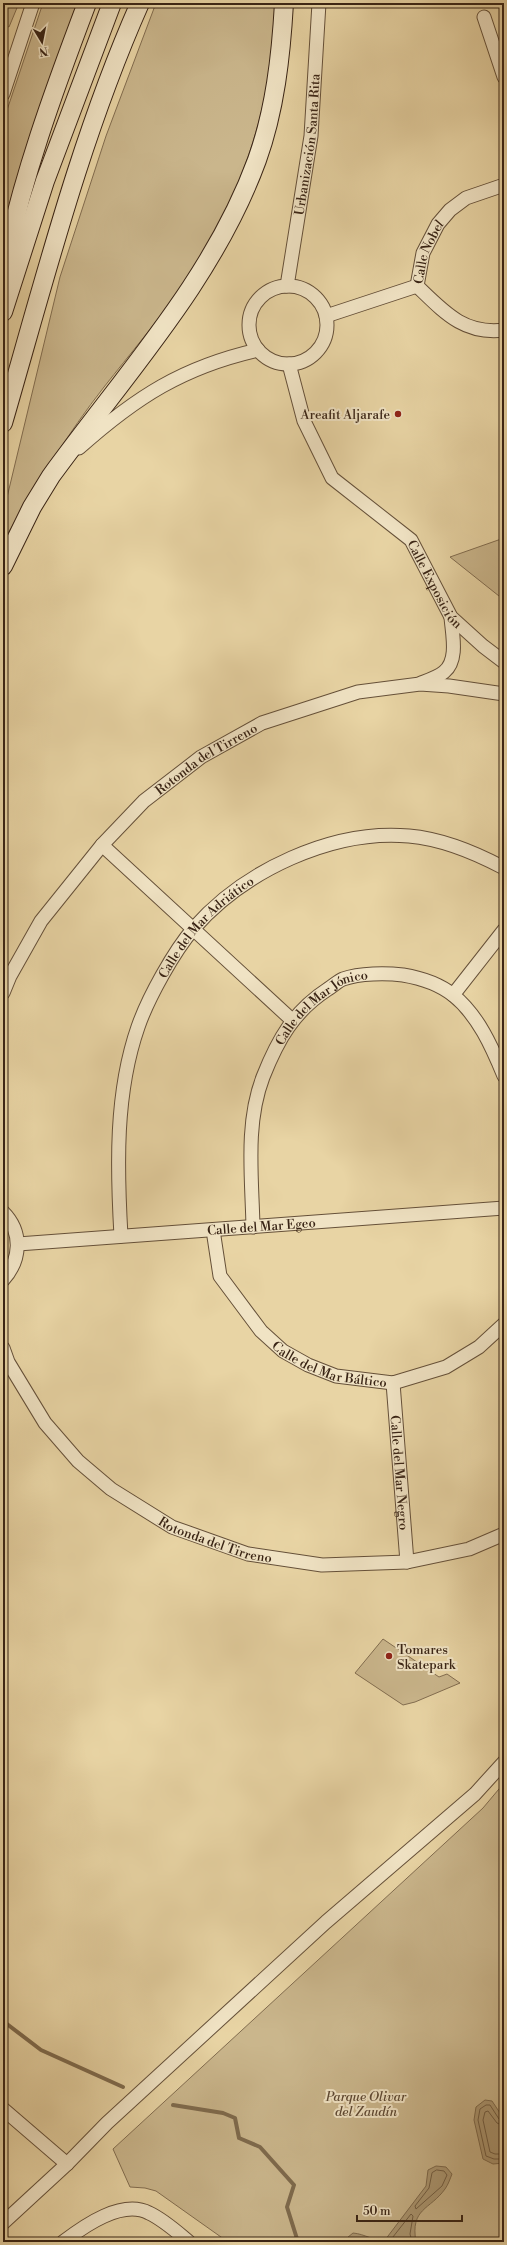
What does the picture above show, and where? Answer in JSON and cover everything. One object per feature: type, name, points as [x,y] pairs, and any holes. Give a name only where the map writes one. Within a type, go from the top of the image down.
[{"type":"main road","points":[[3,272],[20,201],[40,134],[87,3]]},
{"type":"main road","points":[[3,312],[45,181],[112,3]]},
{"type":"main road","points":[[3,423],[70,192],[140,3]]},
{"type":"main road","points":[[3,566],[32,507],[51,476],[190,291],[217,246],[244,193],[257,159],[271,113],[282,38],[284,3]]},
{"type":"street","points":[[3,94],[33,3]]},
{"type":"street","name":"Urbanización Santa Rita","points":[[287,286],[311,136],[319,3]]},
{"type":"street","points":[[484,17],[504,77]]},
{"type":"street","name":"Calle Nobel","points":[[326,316],[417,286],[423,253],[438,224],[450,210],[466,198],[504,185]]},
{"type":"street","points":[[287,286],[300,288],[312,294],[321,304],[326,316],[327,328],[325,339],[319,349],[311,357],[300,362],[289,364],[272,360],[258,350],[252,339],[249,327],[250,314],[264,294],[275,288],[287,286]]},
{"type":"street","points":[[417,286],[448,316],[471,329],[494,331],[504,330]]},
{"type":"street","points":[[51,476],[105,425],[152,391],[206,364],[258,350]]},
{"type":"street","name":"Calle Exposición","points":[[289,364],[304,421],[332,478],[411,540],[451,617],[483,646],[504,662]]},
{"type":"street","points":[[420,684],[445,671],[452,658],[454,647],[451,617]]},
{"type":"street","name":"Rotonda del Tirreno","points":[[3,993],[10,976],[41,921],[102,846],[144,801],[201,757],[262,723],[358,692],[420,684],[449,686],[504,694]]},
{"type":"street","name":"Calle del Mar Adriático","points":[[122,1236],[118,1190],[120,1116],[127,1070],[138,1027],[160,979],[193,928],[219,903],[253,877],[286,860],[329,845],[366,838],[409,836],[451,844],[504,868]]},
{"type":"street","points":[[102,846],[292,1020]]},
{"type":"street","points":[[453,995],[504,930]]},
{"type":"street","name":"Calle del Mar Jónico","points":[[253,1227],[250,1143],[263,1078],[292,1020],[318,996],[343,979],[386,973],[426,979],[453,995],[472,1015],[488,1039],[504,1076]]},
{"type":"street","name":"Calle del Mar Egeo","points":[[18,1244],[504,1208]]},
{"type":"street","points":[[3,1212],[11,1222],[18,1244],[14,1265],[3,1280]]},
{"type":"street","name":"Calle del Mar Báltico","points":[[213,1230],[220,1276],[261,1331],[283,1351],[308,1365],[336,1376],[393,1384],[446,1367],[479,1347],[504,1324]]},
{"type":"street","name":"Rotonda del Tirreno","points":[[3,1348],[5,1362],[45,1423],[78,1461],[111,1489],[172,1527],[248,1554],[322,1565],[407,1562],[469,1549],[504,1534]]},
{"type":"street","name":"Calle del Mar Negro","points":[[393,1384],[407,1562]]},
{"type":"street","points":[[5,2221],[68,2164],[107,2123],[326,1922],[476,1794],[504,1762]]},
{"type":"street","points":[[3,2109],[68,2164]]},
{"type":"street","points":[[63,2242],[79,2230],[114,2212],[132,2208],[149,2212],[189,2242]]},
{"type":"green space","points":[[3,3],[19,3],[9,27],[3,25]]},
{"type":"green space","points":[[43,3],[77,3],[43,100],[3,227],[3,122]]},
{"type":"green space","points":[[156,3],[275,3],[274,35],[270,68],[256,133],[233,195],[203,258],[78,422],[41,478],[7,535],[3,536],[3,514],[60,277],[106,136]]},
{"type":"green space","points":[[504,538],[504,600],[450,557]]},
{"type":"green space","name":"Tomares Skatepark","points":[[383,1639],[439,1677],[447,1674],[460,1683],[415,1702],[403,1705],[355,1673]]},
{"type":"green space","name":"Parque Olivar del Zaudín","points":[[504,1783],[504,2242],[228,2242],[156,2191],[145,2188],[130,2187],[113,2149],[483,1808]]},
{"type":"water","points":[[485,2100],[492,2101],[504,2119],[504,2163],[493,2164],[483,2159],[474,2120],[476,2107]]},
{"type":"water","points":[[436,2166],[446,2167],[452,2174],[445,2189],[419,2216],[416,2222],[416,2242],[342,2242],[353,2233],[385,2240],[426,2186],[428,2170]]},
{"type":"waterway","points":[[3,2021],[41,2050],[123,2087]]},
{"type":"waterway","points":[[173,2105],[223,2113],[235,2118],[239,2138],[260,2147],[294,2185],[287,2207],[298,2242]]},
{"type":"place","name":"Areafit Aljarafe","points":[[398,414]]},
{"type":"place","name":"Tomares Skatepark","points":[[389,1656]]}]
